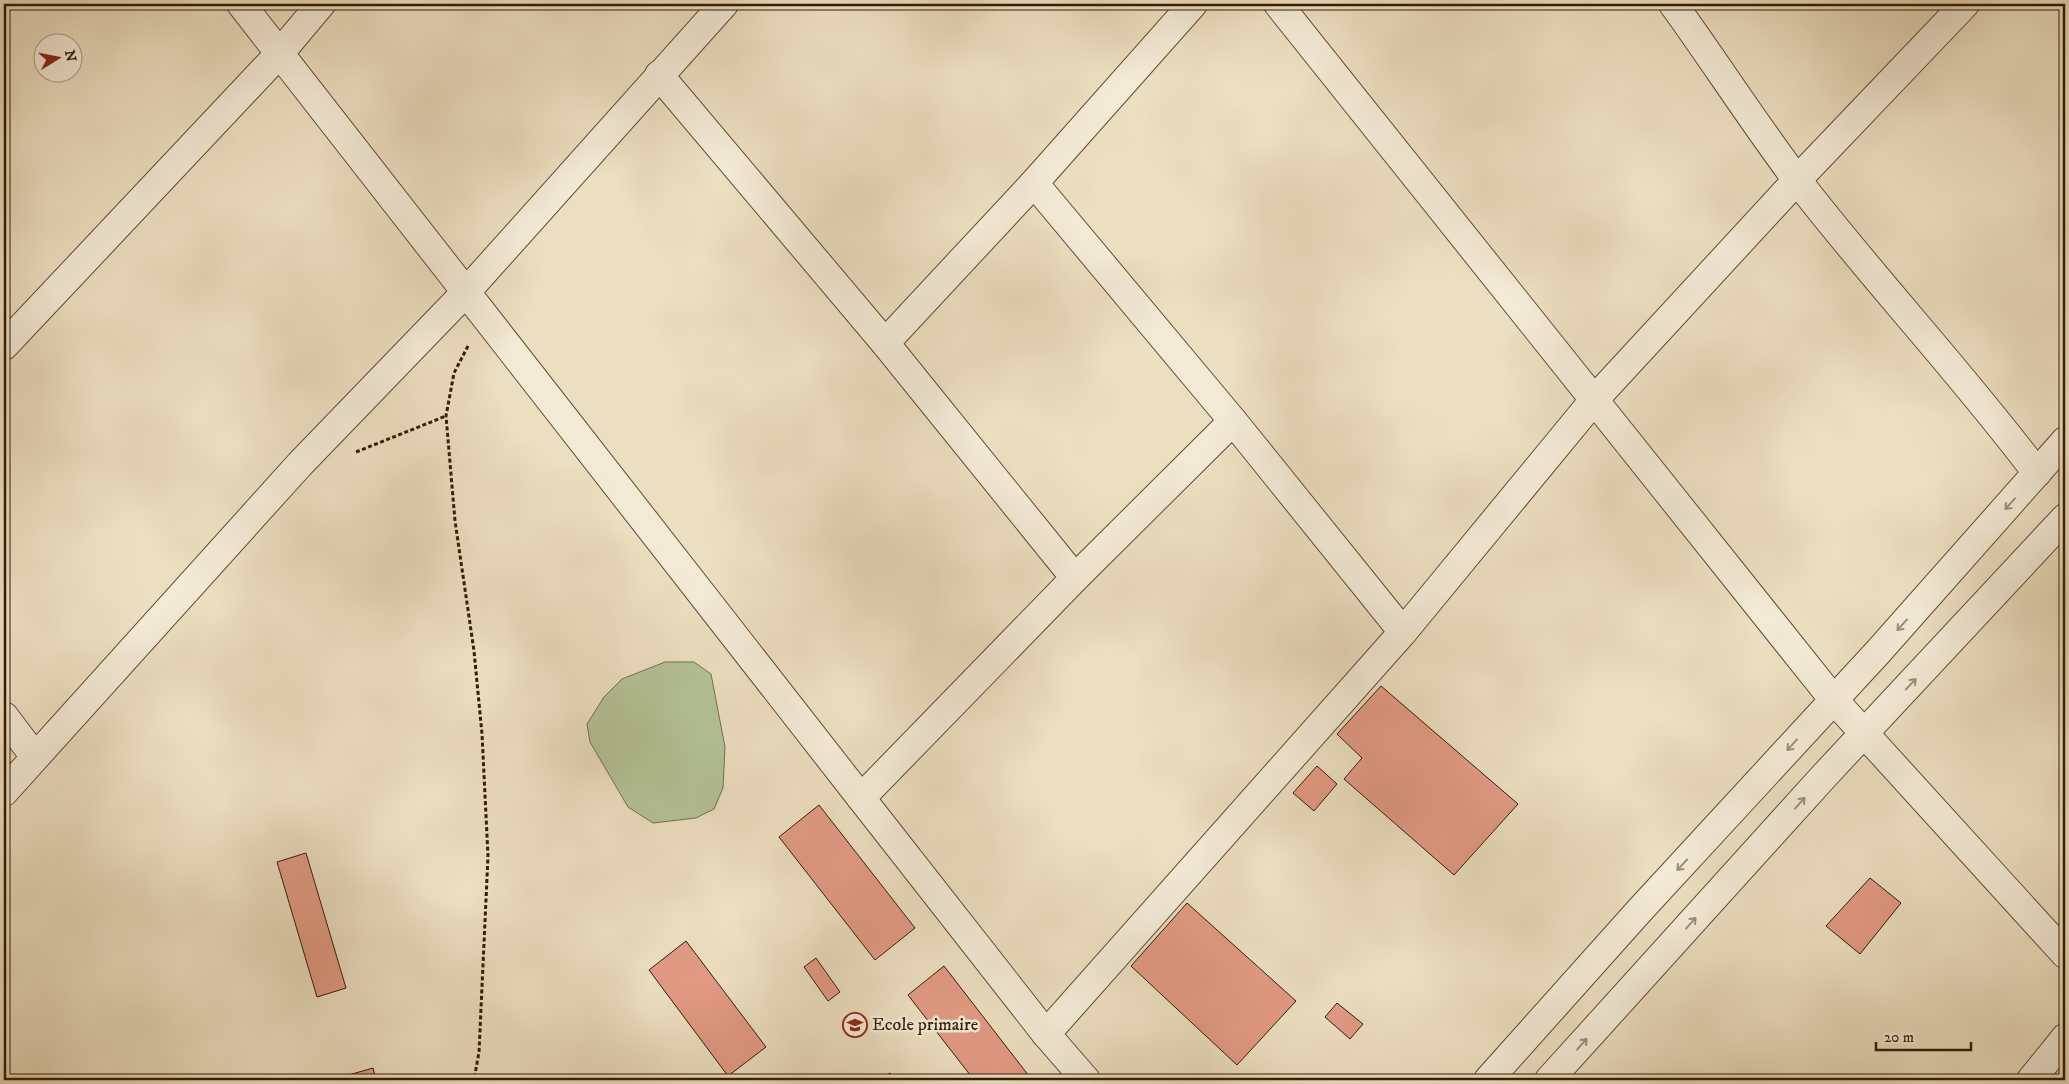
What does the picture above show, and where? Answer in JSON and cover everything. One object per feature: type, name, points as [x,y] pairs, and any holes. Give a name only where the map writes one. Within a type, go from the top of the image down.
[{"type":"street","points":[[240,4],[1046,1034],[1086,1080]]},
{"type":"street","points":[[4,346],[278,54],[321,4]]},
{"type":"street","points":[[4,792],[300,464],[466,292],[659,74],[724,4]]},
{"type":"street","points":[[885,343],[1034,183],[1193,4]]},
{"type":"street","points":[[1278,4],[1833,699],[2065,954]]},
{"type":"street","points":[[1674,4],[1797,180],[1907,316],[1990,410],[2037,473]]},
{"type":"street","points":[[1046,1034],[1403,632],[1594,400],[1797,180],[1965,4]]},
{"type":"street","points":[[659,74],[885,343],[1074,578]]},
{"type":"street","points":[[1034,183],[1233,421],[1403,632]]},
{"type":"street","points":[[861,798],[1074,578],[1233,421]]},
{"type":"street","points":[[1488,1080],[1833,699],[1878,652],[2065,441]]},
{"type":"street","points":[[1549,1080],[1865,733],[2065,519]]},
{"type":"street","points":[[4,716],[35,757]]},
{"type":"street","points":[[2031,1080],[2065,1038]]},
{"type":"path","points":[[474,1080],[479,1052],[487,838],[482,734],[474,651],[455,521],[446,416],[454,373],[484,315]]},
{"type":"path","points":[[350,453],[446,416]]},
{"type":"green space","points":[[665,662],[694,662],[711,674],[725,747],[723,788],[714,809],[696,818],[653,823],[628,807],[590,742],[587,724],[604,697],[622,679]]},
{"type":"building","points":[[1381,686],[1518,804],[1454,875],[1344,779],[1362,758],[1337,734]]},
{"type":"building","points":[[1317,766],[1337,784],[1314,811],[1293,793]]},
{"type":"building","points":[[819,805],[915,928],[875,960],[779,837]]},
{"type":"building","points":[[306,853],[346,988],[317,997],[277,862]]},
{"type":"building","points":[[1870,878],[1901,903],[1860,954],[1826,926]]},
{"type":"building","points":[[1187,903],[1296,1001],[1237,1065],[1131,966]]},
{"type":"building","points":[[686,941],[766,1047],[728,1076],[649,970]]},
{"type":"building","points":[[816,958],[840,992],[828,1001],[804,967]]},
{"type":"building","points":[[944,966],[1032,1080],[974,1080],[908,995]]},
{"type":"building","points":[[1337,1003],[1363,1024],[1350,1039],[1325,1017]]},
{"type":"building","points":[[373,1068],[376,1080],[338,1080],[338,1078]]},
{"type":"building","points":[[890,1073],[894,1080],[879,1080]]},
{"type":"place","name":"Ecole primaire","points":[[855,1025]]}]
